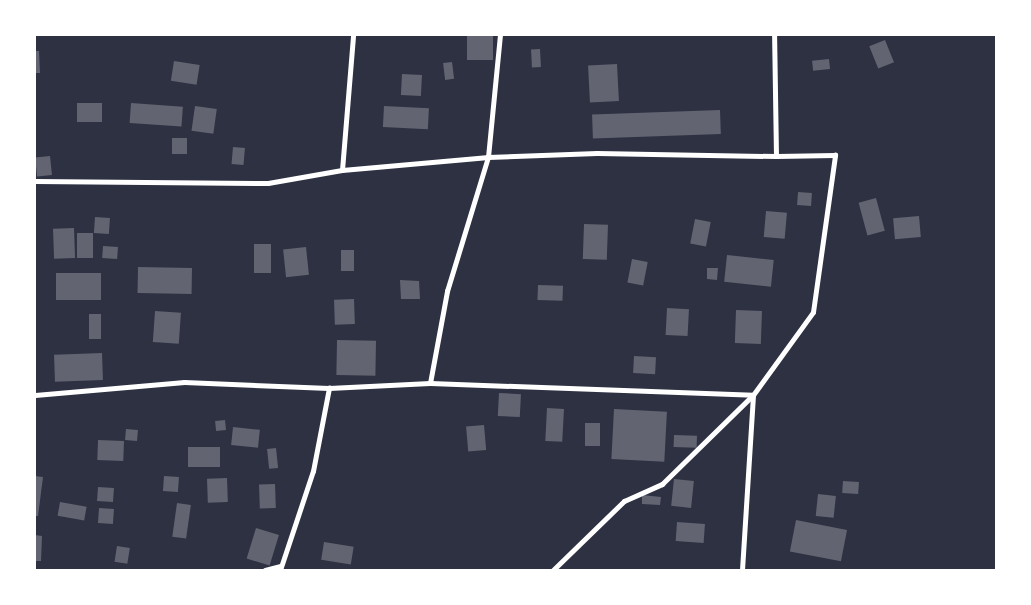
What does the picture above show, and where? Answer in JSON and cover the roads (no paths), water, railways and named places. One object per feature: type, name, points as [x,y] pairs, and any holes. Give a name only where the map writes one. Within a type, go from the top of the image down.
[{"type":"street","points":[[342,170],[353,35]]},
{"type":"street","points":[[430,383],[447,291],[488,157],[500,35]]},
{"type":"street","points":[[774,35],[776,156]]},
{"type":"street","points":[[35,181],[268,182],[342,170],[488,157],[597,153],[835,155],[813,312],[753,395],[662,484],[624,501],[553,570]]},
{"type":"street","points":[[35,395],[184,382],[329,388],[430,383],[753,395]]},
{"type":"street","points":[[265,570],[280,568],[313,471],[329,388]]},
{"type":"street","points":[[742,570],[753,395]]}]
